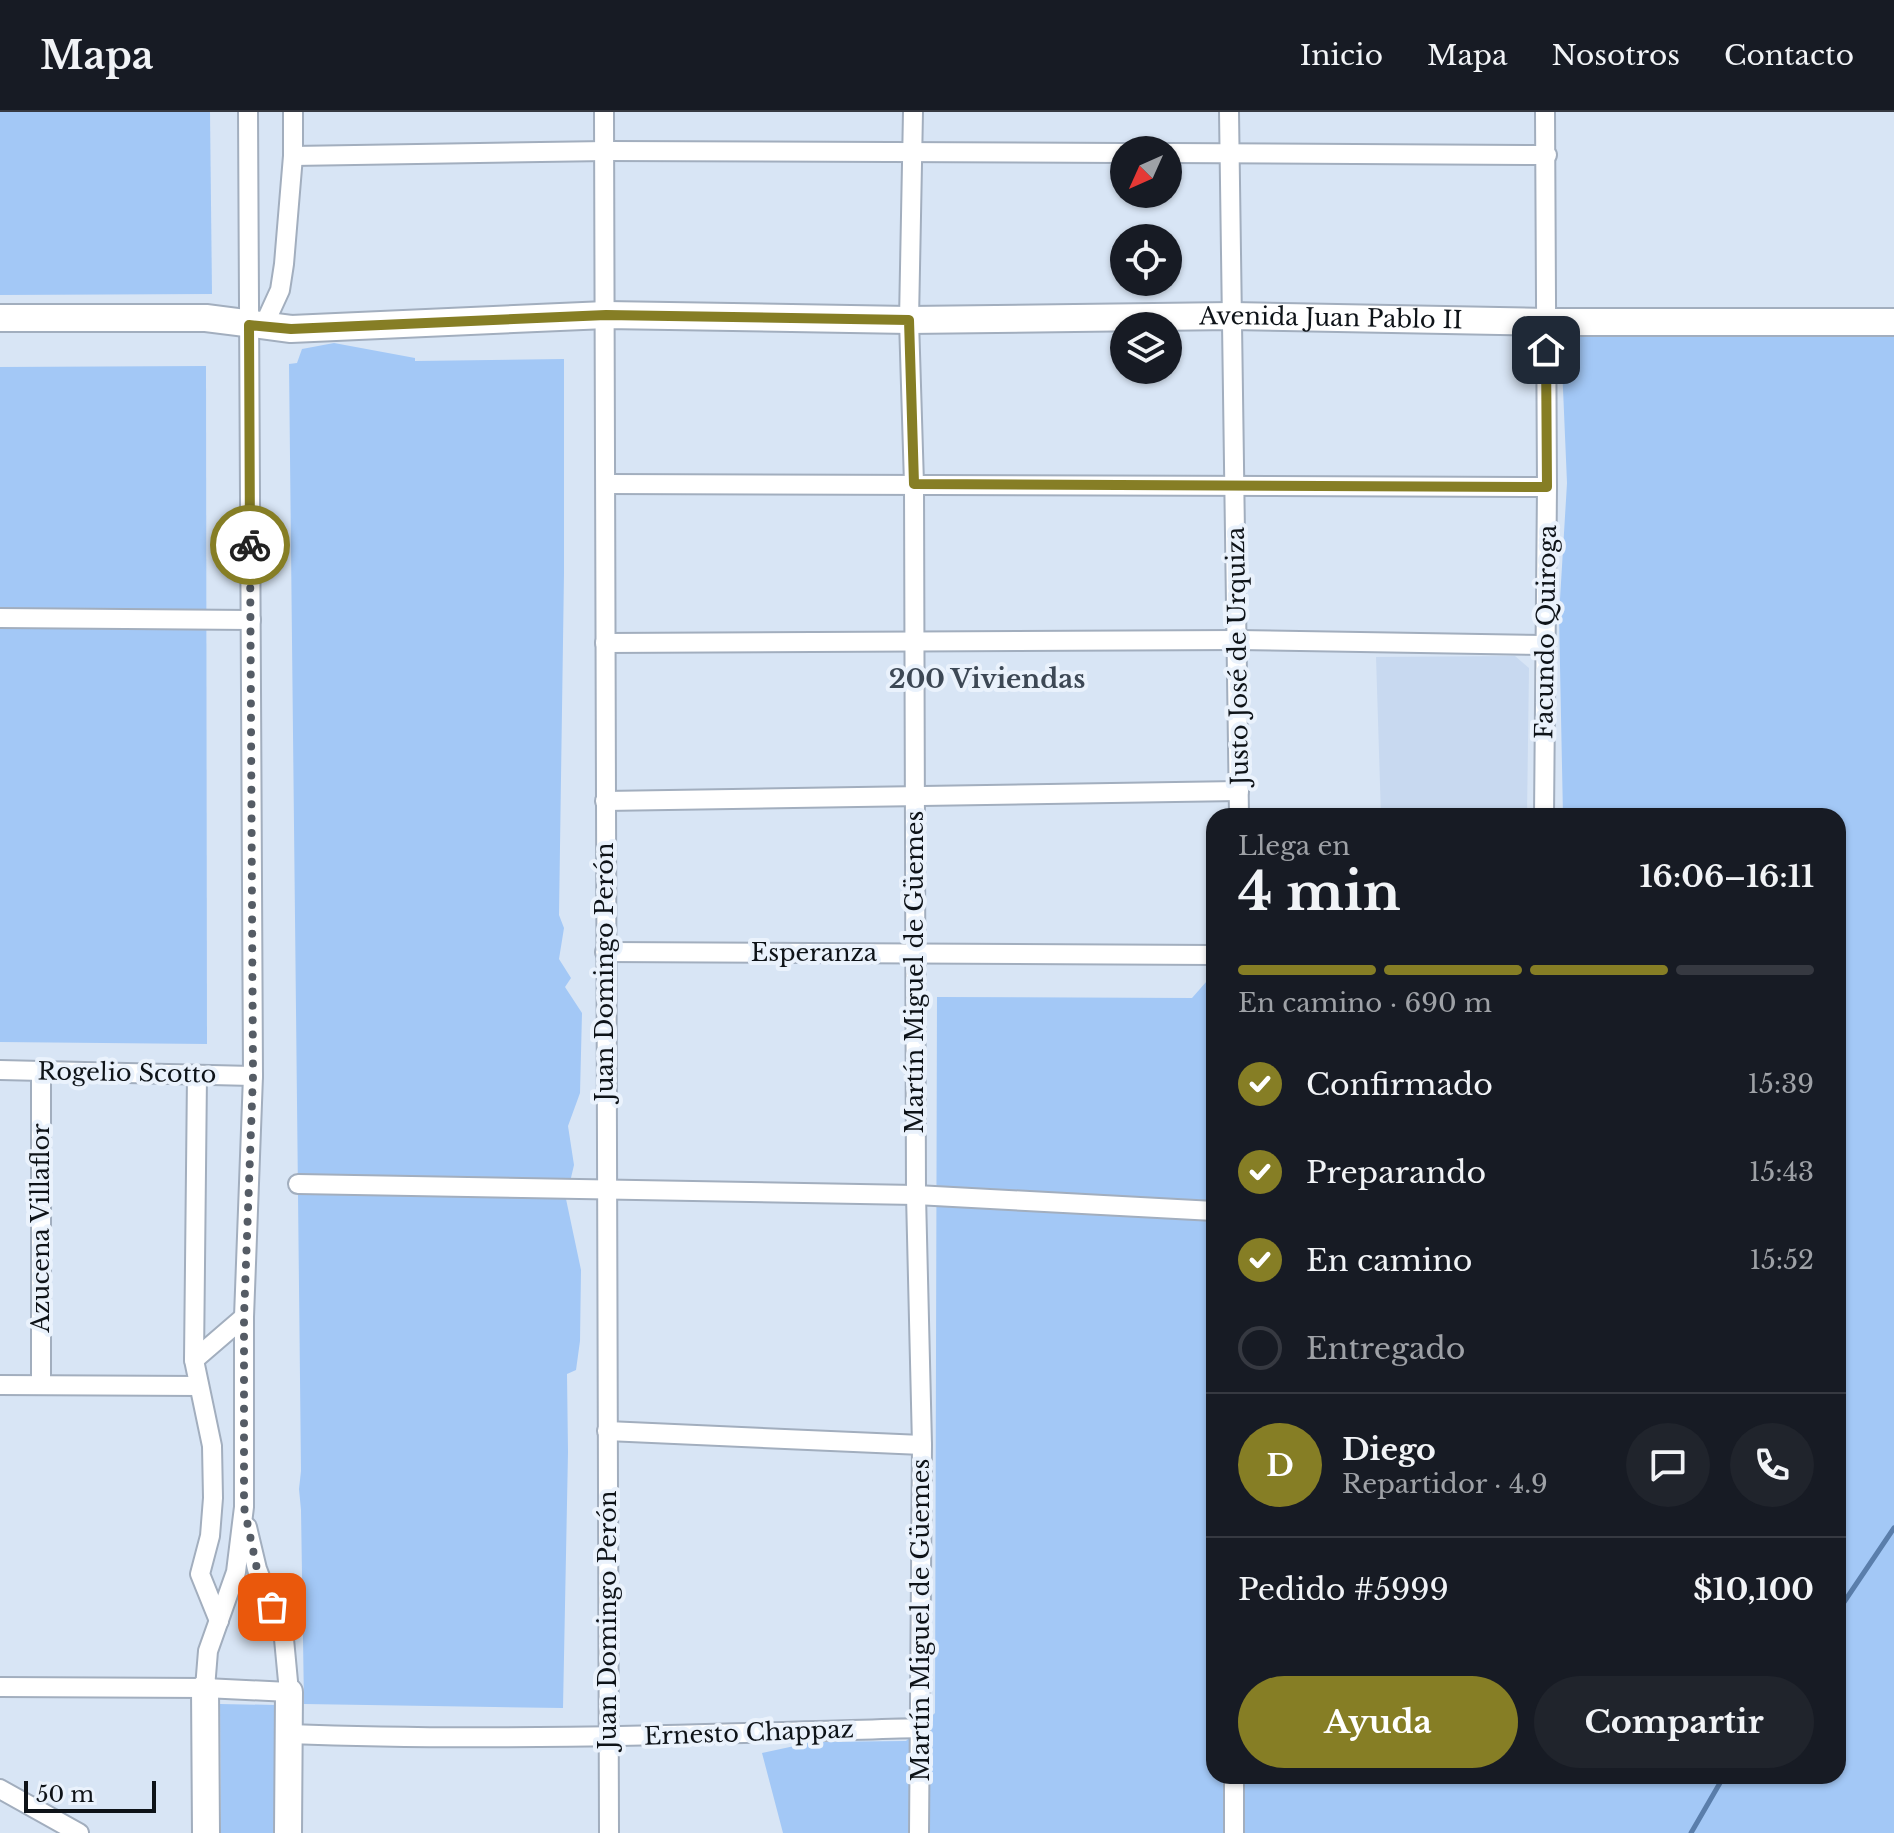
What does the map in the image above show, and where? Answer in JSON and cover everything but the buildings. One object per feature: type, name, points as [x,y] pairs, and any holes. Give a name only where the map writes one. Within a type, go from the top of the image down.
[{"type":"street","points":[[206,1833],[205,1688],[208,1651],[236,1572],[244,1507],[244,1317],[253,1076],[251,620],[256,325],[248,112]]},
{"type":"street","points":[[256,325],[280,290],[293,156],[293,112]]},
{"type":"street","name":"Juan Domingo Perón","points":[[604,112],[609,1833]]},
{"type":"street","name":"Martín Miguel de Güemes","points":[[913,112],[909,320],[914,484],[916,1195],[922,1445],[919,1833]]},
{"type":"street","name":"Justo José de Urquiza","points":[[1229,112],[1239,808]]},
{"type":"street","name":"Facundo Quiroga","points":[[1544,808],[1547,487],[1545,112]]},
{"type":"street","points":[[293,156],[606,151],[1110,153]]},
{"type":"street","points":[[1182,153],[1547,155]]},
{"type":"street","name":"Avenida Juan Pablo II","points":[[0,318],[206,318],[291,329],[606,315],[909,320],[1232,316],[1546,322],[1894,322]]},
{"type":"street","points":[[606,484],[1547,487]]},
{"type":"street","points":[[0,618],[251,620]]},
{"type":"street","points":[[605,643],[1237,640],[1546,645]]},
{"type":"street","points":[[605,801],[1239,791]]},
{"type":"street","name":"Esperanza","points":[[605,952],[1206,955]]},
{"type":"street","name":"Rogelio Scotto","points":[[0,1070],[253,1076]]},
{"type":"street","name":"Azucena Villaflor","points":[[41,1071],[41,1385]]},
{"type":"street","points":[[197,1075],[194,1360],[212,1446],[213,1498],[210,1536],[200,1574],[219,1621]]},
{"type":"street","points":[[298,1184],[916,1195],[1206,1211]]},
{"type":"street","points":[[194,1360],[244,1317]]},
{"type":"street","points":[[0,1385],[199,1386]]},
{"type":"street","points":[[607,1431],[922,1445]]},
{"type":"street","points":[[244,1507],[257,1569],[284,1639],[289,1692],[288,1833]]},
{"type":"street","points":[[0,1687],[205,1688],[289,1692]]},
{"type":"street","name":"Ernesto Chappaz","points":[[289,1734],[608,1737],[920,1728]]},
{"type":"street","points":[[1234,1784],[1234,1833]]},
{"type":"street","points":[[0,1789],[79,1833]]},
{"type":"shaded area","points":[[0,112],[210,112],[212,294],[0,295]]},
{"type":"shaded area","points":[[1574,329],[1894,331],[1894,1833],[783,1833],[762,1753],[813,1742],[906,1741],[935,1713],[937,997],[1192,998],[1206,982],[1206,1784],[1846,1784],[1846,808],[1563,808],[1559,616],[1567,483],[1561,342]]},
{"type":"shaded area","points":[[334,343],[415,358],[415,361],[564,359],[559,915],[564,928],[559,959],[571,978],[565,987],[582,1013],[580,1093],[568,1126],[574,1165],[566,1199],[581,1270],[580,1341],[576,1370],[567,1374],[563,1708],[304,1704],[299,1489],[289,364],[297,363],[302,349]]},
{"type":"shaded area","points":[[206,366],[207,1044],[0,1042],[0,367]]},
{"type":"shaded area","points":[[1515,656],[1529,668],[1527,808],[1381,808],[1376,657]]},
{"type":"shaded area","points":[[220,1704],[276,1705],[275,1833],[221,1833]]},
{"type":"waterway","points":[[1846,1599],[1894,1528]]},
{"type":"waterway","points":[[1691,1833],[1719,1784]]},
{"type":"way so far","points":[[250,545],[253,1076],[244,1317],[244,1507],[257,1569],[272,1607]]},
{"type":"district","name":"200 Viviendas","points":[[987,679]]},
{"type":"route","points":[[250,545],[249,325],[291,329],[606,315],[909,320],[914,484],[1547,487],[1546,350]]}]
